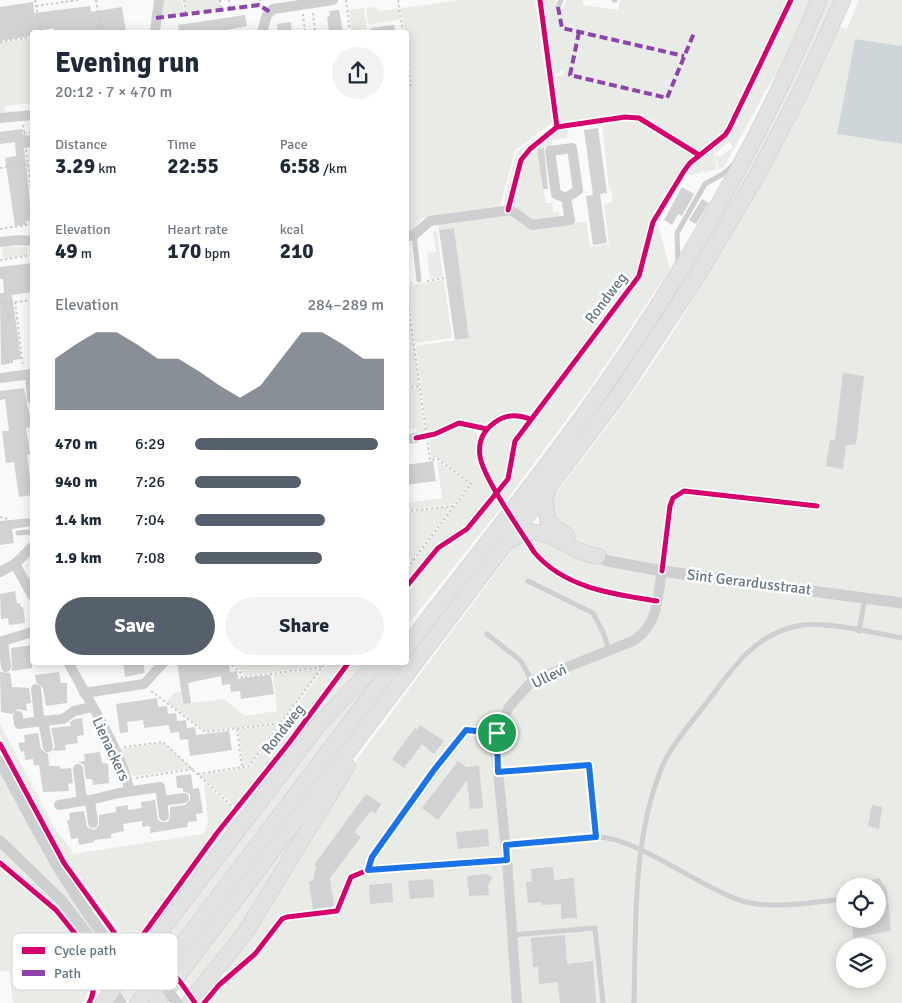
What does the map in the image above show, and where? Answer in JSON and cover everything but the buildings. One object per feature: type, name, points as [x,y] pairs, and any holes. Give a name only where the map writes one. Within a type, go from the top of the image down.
[{"type":"main road","points":[[409,644],[588,410],[679,272],[747,152],[819,0]]},
{"type":"main road","points":[[178,975],[620,393],[698,275],[760,170],[799,95],[843,0]]},
{"type":"main road","points":[[550,486],[545,501],[548,522],[556,530],[598,556]]},
{"type":"main road","points":[[504,546],[518,535],[536,530],[585,555],[598,556]]},
{"type":"main road","points":[[409,629],[444,598]]},
{"type":"main road","points":[[163,933],[320,723],[375,665]]},
{"type":"main road","points":[[178,950],[394,665]]},
{"type":"main road","points":[[189,1003],[245,933],[327,800],[367,726]]},
{"type":"main road","points":[[138,1003],[148,990]]},
{"type":"main road","points":[[157,1003],[167,990]]},
{"type":"street","points":[[155,30],[158,0]]},
{"type":"street","points":[[263,30],[267,15],[273,9],[332,0]]},
{"type":"street","points":[[0,118],[30,115]]},
{"type":"street","points":[[572,148],[578,190],[566,198],[556,194],[550,152],[572,148]]},
{"type":"street","points":[[410,236],[430,221],[511,210],[532,225],[570,220],[566,198]]},
{"type":"street","points":[[0,242],[30,241]]},
{"type":"street","points":[[0,378],[29,374]]},
{"type":"street","points":[[0,572],[15,564],[30,550]]},
{"type":"street","name":"Sint Gerardusstraat","points":[[598,556],[608,561],[662,571],[902,603]]},
{"type":"street","points":[[15,564],[30,591]]},
{"type":"street","name":"Ullevi","points":[[517,1003],[506,845],[498,772],[497,733],[509,707],[532,681],[633,641],[647,631],[654,619],[662,571]]},
{"type":"street","points":[[6,667],[1,641],[30,633]]},
{"type":"street","name":"Lienackers","points":[[70,665],[114,748],[128,778],[130,791]]},
{"type":"street","points":[[84,693],[144,684],[161,665]]},
{"type":"street","points":[[36,689],[39,717],[44,721],[48,747]]},
{"type":"street","name":"Lienackers","points":[[18,716],[19,724],[64,719],[74,711],[92,707]]},
{"type":"street","points":[[497,733],[466,730],[434,770],[372,857],[368,870],[507,860]]},
{"type":"street","points":[[0,761],[56,866],[103,933]]},
{"type":"street","points":[[78,769],[93,823]]},
{"type":"street","name":"Lienackers","points":[[59,805],[160,787],[162,801]]},
{"type":"street","points":[[164,816],[162,801],[184,798]]},
{"type":"street","points":[[0,841],[62,901],[86,933]]},
{"type":"street","points":[[168,990],[177,1003]]},
{"type":"lane","points":[[558,7],[561,0]]},
{"type":"lane","points":[[679,272],[677,233],[705,184],[723,174],[747,152]]},
{"type":"lane","points":[[410,236],[419,280]]},
{"type":"lane","points":[[18,533],[30,532]]},
{"type":"lane","points":[[528,581],[593,613],[601,627],[608,650]]},
{"type":"lane","points":[[859,631],[865,598]]},
{"type":"lane","points":[[634,1003],[640,850],[649,802],[662,766],[743,654],[765,639],[799,625],[820,625],[902,638]]},
{"type":"lane","points":[[487,634],[521,662],[532,681]]},
{"type":"lane","points":[[498,772],[589,765],[596,837]]},
{"type":"lane","points":[[506,845],[608,837],[640,850],[742,901],[786,904],[836,900]]},
{"type":"lane","points":[[512,935],[595,928],[603,1003]]},
{"type":"path","points":[[35,0],[41,30]]},
{"type":"path","points":[[36,6],[78,0]]},
{"type":"path","points":[[96,0],[101,30]]},
{"type":"path","points":[[184,0],[186,15]]},
{"type":"path","points":[[220,0],[221,10]]},
{"type":"path","points":[[229,0],[230,9]]},
{"type":"path","points":[[259,6],[260,0]]},
{"type":"path","points":[[346,0],[350,30]]},
{"type":"path","points":[[398,0],[403,30]]},
{"type":"path","points":[[305,30],[306,4]]},
{"type":"path","points":[[306,4],[314,30]]},
{"type":"path","points":[[0,42],[30,37]]},
{"type":"path","points":[[409,73],[411,85],[409,85]]},
{"type":"path","points":[[21,116],[30,171]]},
{"type":"path","points":[[24,133],[30,132]]},
{"type":"path","points":[[0,168],[28,164]]},
{"type":"path","points":[[0,229],[30,224]]},
{"type":"path","points":[[0,260],[30,255]]},
{"type":"path","points":[[0,304],[30,300]]},
{"type":"path","points":[[14,302],[29,374]]},
{"type":"path","points":[[409,308],[420,386],[416,438],[430,460],[438,459],[471,484],[409,566]]},
{"type":"path","points":[[409,388],[420,386]]},
{"type":"path","points":[[416,438],[435,434]]},
{"type":"path","points":[[409,511],[454,506]]},
{"type":"path","points":[[0,518],[8,519],[10,534],[18,533]]},
{"type":"path","points":[[409,559],[414,560]]},
{"type":"path","points":[[232,665],[241,673],[242,678],[323,667]]},
{"type":"path","points":[[198,774],[249,766],[323,667]]},
{"type":"path","points":[[144,684],[205,732],[282,722]]},
{"type":"path","points":[[237,729],[242,768]]},
{"type":"path","points":[[114,748],[163,742],[236,809]]},
{"type":"path","points":[[128,778],[194,769]]},
{"type":"path","points":[[231,815],[241,802]]},
{"type":"shaded area","points":[[162,0],[182,0],[184,14],[160,17]]},
{"type":"shaded area","points":[[185,0],[219,0],[220,9],[187,13]]},
{"type":"shaded area","points":[[462,0],[535,0],[552,123],[515,150],[500,206],[422,218],[412,231],[409,232],[409,86],[412,86],[409,65],[409,30],[404,30],[401,8]]},
{"type":"shaded area","points":[[542,0],[556,0],[556,9],[562,10],[566,0],[583,0],[583,5],[618,10],[620,0],[789,0],[724,132],[702,150],[698,151],[655,124],[655,117],[653,123],[643,117],[630,114],[559,122],[552,77],[564,75],[563,70],[560,70],[560,73],[552,74]]},
{"type":"shaded area","points":[[794,0],[813,0],[782,66],[766,90],[724,167],[719,169],[715,154],[720,157],[733,147],[729,142],[714,154],[717,169],[683,177],[691,165],[729,134]]},
{"type":"shaded area","points":[[824,0],[837,0],[745,182],[671,305],[599,408],[409,659],[409,656],[597,407]]},
{"type":"shaded area","points":[[859,0],[902,0],[902,46],[855,39],[837,134],[902,144],[902,1003],[207,1003],[238,968],[228,975],[222,968],[355,762],[514,548],[522,540],[528,547],[531,542],[528,537],[536,535],[551,512],[555,494],[620,409],[666,344],[722,249],[837,26],[847,29]]},
{"type":"shaded area","points":[[375,7],[381,11],[399,8],[400,20],[368,24],[366,8]]},
{"type":"shaded area","points":[[364,8],[367,29],[352,30],[349,10]]},
{"type":"shaded area","points":[[30,38],[30,103],[5,106],[5,112],[0,113],[0,43]]},
{"type":"shaded area","points":[[855,39],[902,46],[902,144],[837,134]]},
{"type":"shaded area","points":[[629,119],[645,123],[693,153],[694,157],[685,164],[653,218],[638,273],[534,411],[506,414],[485,424],[454,422],[427,434],[416,346],[469,338],[454,228],[439,230],[439,225],[508,215],[529,229],[586,221],[590,247],[609,244],[604,204],[613,202],[611,189],[609,189],[602,123]]},
{"type":"shaded area","points":[[568,128],[567,138],[552,140],[553,147],[537,149],[546,203],[552,203],[553,212],[559,211],[560,217],[534,221],[511,204],[522,165],[527,155],[558,131]]},
{"type":"shaded area","points":[[547,130],[549,132],[521,156],[507,201],[504,201],[517,152]]},
{"type":"shaded area","points":[[657,221],[670,269],[590,388],[506,501],[501,492],[513,471],[517,444],[643,275]]},
{"type":"shaded area","points":[[433,231],[437,231],[443,277],[430,279],[427,253],[436,252]]},
{"type":"shaded area","points":[[2,247],[27,247],[28,255],[3,258]]},
{"type":"shaded area","points":[[444,280],[452,338],[415,343],[409,300],[409,285]]},
{"type":"shaded area","points":[[409,321],[410,321],[419,385],[409,387]]},
{"type":"shaded area","points":[[419,387],[425,434],[418,435],[416,428],[409,429],[409,389]]},
{"type":"shaded area","points":[[510,418],[520,419],[522,424],[510,450],[507,475],[498,489],[483,458],[483,439],[488,431],[497,424]]},
{"type":"shaded area","points":[[468,426],[477,433],[478,462],[495,493],[467,526],[442,542],[428,555],[409,580],[409,567],[472,484],[438,458],[431,458],[429,438],[453,427]]},
{"type":"shaded area","points":[[437,460],[470,484],[455,504],[409,510],[409,503],[442,498]]},
{"type":"shaded area","points":[[497,497],[502,506],[409,623],[409,587],[438,551],[473,527]]},
{"type":"shaded area","points":[[451,506],[451,509],[414,558],[409,559],[409,512]]},
{"type":"shaded area","points":[[233,665],[324,665],[244,676],[244,672]]},
{"type":"shaded area","points":[[326,665],[345,665],[235,806],[200,775],[250,767]]},
{"type":"shaded area","points":[[351,665],[371,665],[150,933],[147,933],[210,847]]},
{"type":"shaded area","points":[[380,665],[387,665],[178,941],[178,933],[164,933],[318,729]]},
{"type":"shaded area","points":[[402,665],[404,665],[178,964]]},
{"type":"shaded area","points":[[318,669],[319,671],[281,722],[205,731],[167,702],[174,693],[181,692],[182,704],[224,699],[245,716],[277,711],[273,675]]},
{"type":"shaded area","points":[[0,724],[53,826],[73,852],[70,852],[72,854],[203,834],[208,824],[204,783],[233,809],[142,933],[122,933],[65,857],[0,734]]},
{"type":"shaded area","points":[[278,724],[250,764],[243,766],[238,729]]},
{"type":"shaded area","points":[[163,743],[192,768],[132,775],[119,749]]},
{"type":"shaded area","points":[[0,766],[100,933],[89,933],[0,838]]},
{"type":"shaded area","points":[[331,782],[256,909],[192,991],[183,977]]},
{"type":"shaded area","points":[[0,845],[48,891],[83,933],[76,933],[51,903],[0,861]]},
{"type":"shaded area","points":[[0,865],[26,886],[73,933],[12,933],[12,990],[90,990],[83,1003],[13,1003],[9,971],[0,972]]},
{"type":"shaded area","points":[[121,990],[141,990],[131,1003]]},
{"type":"marked path","points":[[156,18],[259,5],[270,12]]},
{"type":"marked path","points":[[558,7],[562,28],[684,56]]},
{"type":"marked path","points":[[579,32],[570,75],[667,98],[694,33]]},
{"type":"cycle path","points":[[540,0],[557,127]]},
{"type":"cycle path","name":"Rondweg","points":[[409,583],[438,548],[467,529],[508,479],[515,441],[639,276],[653,222],[690,163],[725,135],[729,129],[791,0]]},
{"type":"cycle path","points":[[508,210],[521,160],[530,149],[557,127],[625,117],[639,118],[699,155]]},
{"type":"cycle path","points":[[530,419],[511,416],[498,420],[484,433],[480,456],[488,477],[503,504],[534,552],[546,564],[574,581],[607,592],[657,601]]},
{"type":"cycle path","points":[[416,438],[435,434],[459,423],[487,429]]},
{"type":"cycle path","points":[[662,571],[670,506],[673,498],[684,491],[817,506]]},
{"type":"cycle path","name":"Rondweg","points":[[144,933],[217,833],[289,743],[347,665]]},
{"type":"cycle path","points":[[0,744],[64,863],[115,933]]},
{"type":"cycle path","points":[[0,863],[56,910],[74,933]]},
{"type":"cycle path","points":[[204,1003],[219,985],[255,954],[282,919],[337,911],[351,877],[368,870]]},
{"type":"cycle path","points":[[178,979],[195,1003]]},
{"type":"cycle path","points":[[89,1003],[93,990]]},
{"type":"route","points":[[466,730],[497,733],[498,772],[589,765],[596,837],[506,845],[507,860],[368,870],[372,857],[434,770],[466,730]]}]
